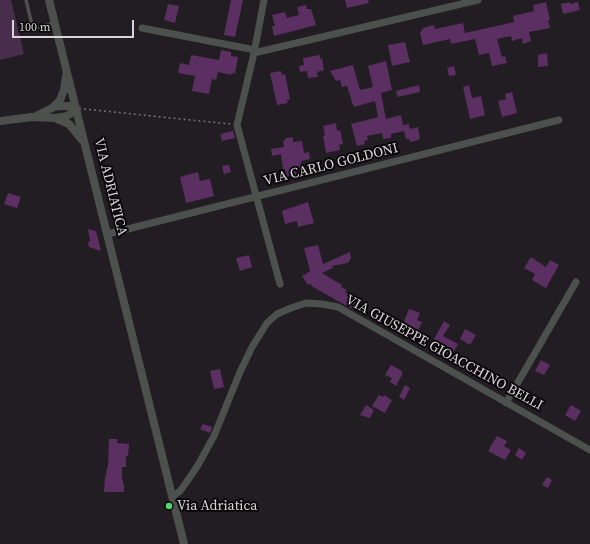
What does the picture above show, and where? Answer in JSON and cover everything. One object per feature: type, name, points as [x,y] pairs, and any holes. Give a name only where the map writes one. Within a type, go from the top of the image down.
[{"type":"street","name":"VIA ADRIATICA","points":[[49,0],[184,544]]},
{"type":"street","points":[[264,0],[255,51],[237,125],[280,284]]},
{"type":"street","points":[[142,28],[255,51],[478,0]]},
{"type":"street","points":[[52,108],[60,100],[64,90],[67,71]]},
{"type":"street","points":[[32,117],[52,108],[61,106],[70,106],[77,109]]},
{"type":"street","points":[[0,121],[32,117],[56,118],[67,116],[77,109]]},
{"type":"street","points":[[56,118],[69,124],[77,132],[86,146]]},
{"type":"street","name":"VIA CARLO GOLDONI","points":[[108,234],[256,198],[559,120]]},
{"type":"street","points":[[506,403],[576,282]]},
{"type":"street","name":"VIA GIUSEPPE GIOACCHINO BELLI","points":[[172,497],[180,491],[186,483],[214,436],[240,372],[252,347],[267,323],[277,314],[306,303],[338,307],[590,450]]},
{"type":"lane","points":[[26,0],[33,28],[55,23]]},
{"type":"path","points":[[77,109],[237,125]]},
{"type":"shaded area","points":[[0,0],[11,0],[24,54],[0,60]]},
{"type":"building","points":[[231,0],[243,0],[235,37],[224,35]]},
{"type":"building","points":[[345,0],[368,0],[369,3],[347,8]]},
{"type":"building","points":[[546,2],[550,20],[548,20],[550,28],[529,32],[531,41],[523,44],[522,38],[512,41],[511,36],[497,39],[502,57],[505,56],[507,63],[492,66],[489,53],[479,55],[475,39],[451,44],[450,39],[423,45],[420,33],[423,28],[434,25],[435,29],[463,23],[465,33],[514,22],[513,16],[534,11],[533,5]]},
{"type":"building","points":[[570,2],[570,4],[578,2],[580,10],[563,14],[561,4]]},
{"type":"building","points":[[168,4],[179,6],[175,23],[164,20]]},
{"type":"building","points":[[306,5],[307,9],[311,9],[316,25],[274,36],[272,26],[275,26],[272,15],[285,12],[287,18],[299,15],[297,7]]},
{"type":"building","points":[[405,42],[410,62],[392,66],[388,45]]},
{"type":"building","points":[[221,50],[231,52],[231,56],[238,57],[235,74],[232,73],[231,75],[218,72],[216,80],[212,79],[209,94],[192,91],[195,76],[178,73],[180,63],[189,65],[191,55],[219,60]]},
{"type":"building","points":[[547,53],[548,66],[538,67],[538,55]]},
{"type":"building","points":[[320,55],[324,70],[317,72],[318,77],[308,78],[307,71],[300,72],[299,66],[304,65],[303,58]]},
{"type":"building","points":[[386,61],[392,90],[381,93],[386,119],[401,115],[403,125],[409,124],[410,129],[418,127],[420,138],[419,140],[410,142],[409,139],[406,139],[404,131],[391,134],[391,138],[383,139],[382,133],[367,136],[368,140],[364,141],[365,144],[357,146],[351,124],[378,117],[375,101],[354,107],[347,86],[342,87],[340,80],[336,81],[330,71],[353,65],[360,90],[373,87],[368,66]]},
{"type":"building","points":[[454,66],[456,75],[449,76],[447,68]]},
{"type":"building","points":[[281,71],[282,75],[285,74],[290,99],[287,100],[288,103],[277,105],[270,73]]},
{"type":"building","points":[[419,85],[420,92],[398,97],[396,91]]},
{"type":"building","points":[[469,85],[472,98],[481,96],[485,115],[470,119],[463,87]]},
{"type":"building","points":[[512,92],[517,113],[502,117],[498,101],[506,99],[505,94]]},
{"type":"building","points":[[336,123],[337,131],[340,130],[343,144],[339,145],[340,150],[326,153],[323,126]]},
{"type":"building","points":[[233,131],[235,138],[222,141],[220,134]]},
{"type":"building","points":[[293,137],[293,142],[302,141],[304,153],[309,152],[310,159],[301,161],[302,169],[299,170],[300,176],[294,177],[293,175],[287,176],[285,169],[283,169],[281,154],[272,156],[271,149],[284,147],[283,141],[286,138]]},
{"type":"building","points":[[229,165],[231,172],[224,174],[222,166]]},
{"type":"building","points":[[198,172],[200,181],[210,179],[214,196],[186,203],[180,177]]},
{"type":"building","points":[[8,193],[21,197],[17,208],[4,204]]},
{"type":"building","points":[[308,202],[314,223],[298,227],[297,221],[285,224],[282,211]]},
{"type":"building","points":[[88,229],[96,231],[101,251],[89,247],[88,242],[90,241]]},
{"type":"building","points":[[318,245],[323,264],[350,252],[351,258],[348,263],[332,266],[333,268],[322,273],[342,285],[341,287],[347,290],[345,292],[352,296],[350,299],[358,304],[354,310],[310,284],[308,285],[302,276],[310,271],[304,248]]},
{"type":"building","points":[[249,255],[252,267],[240,271],[236,258]]},
{"type":"building","points":[[531,257],[546,267],[550,260],[559,265],[546,288],[532,280],[535,274],[524,268]]},
{"type":"building","points":[[409,309],[420,313],[417,320],[422,322],[418,331],[416,330],[415,332],[402,326]]},
{"type":"building","points":[[444,321],[450,325],[443,336],[458,344],[451,356],[437,347],[440,343],[434,339]]},
{"type":"building","points":[[465,329],[476,335],[470,345],[460,339]]},
{"type":"building","points":[[541,360],[550,365],[544,375],[535,371]]},
{"type":"building","points":[[391,365],[403,373],[396,386],[390,382],[392,378],[385,375]]},
{"type":"building","points":[[220,369],[224,387],[214,389],[210,371]]},
{"type":"building","points":[[405,385],[410,388],[404,400],[399,397]]},
{"type":"building","points":[[379,395],[383,397],[384,395],[392,400],[385,413],[372,406]]},
{"type":"building","points":[[366,405],[374,410],[370,418],[360,415]]},
{"type":"building","points":[[571,405],[581,411],[575,421],[565,415]]},
{"type":"building","points":[[203,424],[212,427],[210,433],[200,429]]},
{"type":"building","points":[[497,436],[507,441],[504,446],[511,450],[505,460],[488,451]]},
{"type":"building","points":[[109,439],[117,439],[117,443],[129,444],[128,456],[126,456],[126,467],[122,467],[124,492],[104,492],[105,477],[108,467]]},
{"type":"building","points":[[519,448],[526,453],[522,460],[515,455]]},
{"type":"building","points":[[547,477],[552,480],[548,488],[542,485]]},
{"type":"place","name":"Via Adriatica","points":[[169,506]]}]
